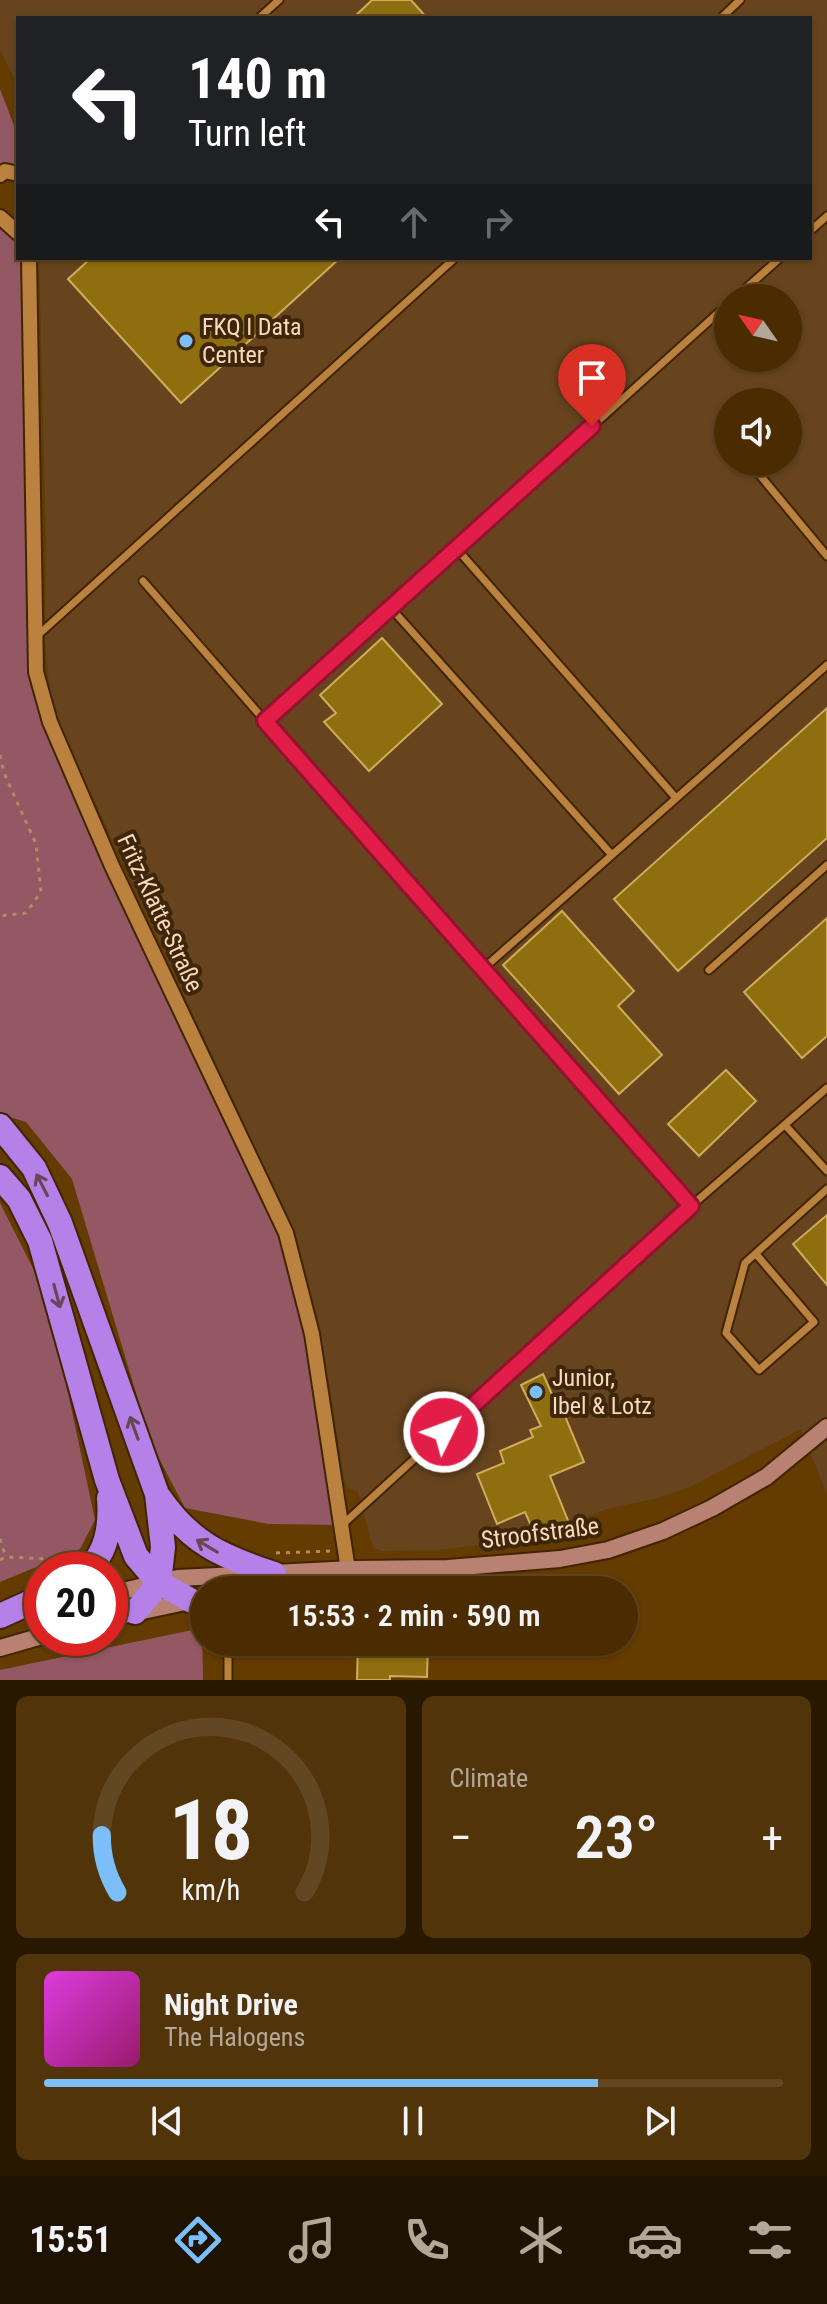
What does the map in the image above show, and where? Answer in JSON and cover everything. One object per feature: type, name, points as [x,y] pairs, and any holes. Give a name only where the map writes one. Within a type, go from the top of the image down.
[{"type":"highway","points":[[0,1126],[34,1168],[60,1223],[157,1494],[163,1547],[158,1582],[135,1612]]},
{"type":"highway","points":[[0,1177],[19,1199],[40,1241],[107,1480],[136,1556],[158,1582],[190,1596]]},
{"type":"highway","points":[[101,1552],[110,1508],[107,1480]]},
{"type":"highway","points":[[157,1494],[172,1517],[197,1540],[224,1556],[269,1564]]},
{"type":"highway","points":[[0,1618],[24,1606]]},
{"type":"street","points":[[0,217],[16,231]]},
{"type":"street","name":"Fritz-Klatte-Straße","points":[[29,260],[36,672],[50,722],[112,866],[286,1233],[312,1334],[348,1570]]},
{"type":"street","name":"Stroofstraße","points":[[128,1590],[178,1578],[269,1564],[348,1570],[448,1568],[560,1559],[608,1550],[663,1531],[712,1508],[766,1477],[827,1427]]},
{"type":"street","name":"Stroofstraße","points":[[253,1576],[269,1564]]},
{"type":"street","points":[[128,1614],[190,1601]]},
{"type":"street","points":[[0,1618],[24,1613]]},
{"type":"street","points":[[0,1648],[24,1641]]},
{"type":"lane","points":[[261,16],[279,0]]},
{"type":"lane","points":[[726,0],[732,7]]},
{"type":"lane","points":[[723,16],[740,0]]},
{"type":"lane","points":[[812,229],[827,216]]},
{"type":"lane","points":[[37,636],[453,260]]},
{"type":"lane","points":[[751,284],[778,260]]},
{"type":"lane","points":[[265,721],[714,317]]},
{"type":"lane","points":[[761,476],[827,556]]},
{"type":"lane","points":[[456,548],[676,798]]},
{"type":"lane","points":[[143,581],[691,1206]]},
{"type":"lane","points":[[390,607],[612,855]]},
{"type":"lane","points":[[484,968],[827,665]]},
{"type":"lane","points":[[709,970],[827,865]]},
{"type":"lane","points":[[342,1525],[691,1206],[827,1088]]},
{"type":"lane","points":[[785,1125],[827,1171]]},
{"type":"lane","points":[[756,1254],[814,1322],[759,1370],[726,1333],[745,1263],[827,1189]]},
{"type":"lane","points":[[228,1656],[228,1680]]},
{"type":"path","points":[[0,755],[4,773],[36,844],[41,892],[26,913],[0,916]]},
{"type":"path","points":[[0,1539],[6,1557]]},
{"type":"path","points":[[269,1564],[345,1550]]},
{"type":"path","points":[[0,1560],[6,1557],[24,1559]]},
{"type":"shaded area","points":[[0,0],[827,0],[827,1495],[801,1429],[692,1486],[658,1498],[607,1509],[535,1538],[439,1550],[383,1551],[373,1548],[358,1492],[348,1488],[344,1479],[321,1333],[297,1239],[63,733],[50,694],[45,643],[46,545],[39,260],[812,260],[812,16],[16,16],[16,83],[0,49]]},
{"type":"shaded area","points":[[0,89],[16,131],[16,174],[0,175]]},
{"type":"shaded area","points":[[0,217],[16,231],[16,260],[29,260],[37,636],[50,722],[286,1233],[342,1525],[269,1524],[185,1508],[151,1443],[72,1179],[26,1122],[0,1114]]},
{"type":"shaded area","points":[[0,1203],[48,1298],[95,1520],[80,1549],[73,1552],[24,1552],[24,1572],[0,1582]]},
{"type":"shaded area","points":[[190,1630],[190,1656],[203,1656],[203,1680],[0,1680],[0,1670],[67,1656],[128,1656],[128,1643]]},
{"type":"building","points":[[372,0],[411,0],[425,16],[355,16]]},
{"type":"building","name":"FKQ I Data Center","points":[[89,260],[338,260],[181,403],[68,279]]},
{"type":"building","points":[[382,638],[442,704],[369,771],[324,722],[336,713],[320,695]]},
{"type":"building","points":[[827,708],[827,838],[678,971],[614,899]]},
{"type":"building","points":[[562,911],[634,991],[618,1006],[662,1055],[619,1094],[503,965]]},
{"type":"building","points":[[827,918],[827,1036],[802,1058],[744,992]]},
{"type":"building","points":[[726,1070],[756,1101],[699,1156],[668,1124]]},
{"type":"building","points":[[827,1215],[827,1285],[793,1244]]},
{"type":"building","points":[[543,1374],[584,1462],[550,1476],[569,1523],[536,1537],[525,1512],[497,1524],[477,1474],[504,1463],[500,1451],[533,1437],[530,1430],[541,1426],[521,1385]]},
{"type":"building","points":[[358,1656],[428,1656],[427,1677],[390,1676],[390,1680],[357,1680]]},
{"type":"place","name":"FKQ I Data Center","points":[[186,341]]},
{"type":"place","name":"Junior, Ibel & Lotz","points":[[536,1392]]},
{"type":"route","points":[[444,1432],[691,1206],[265,721],[592,426]]}]
